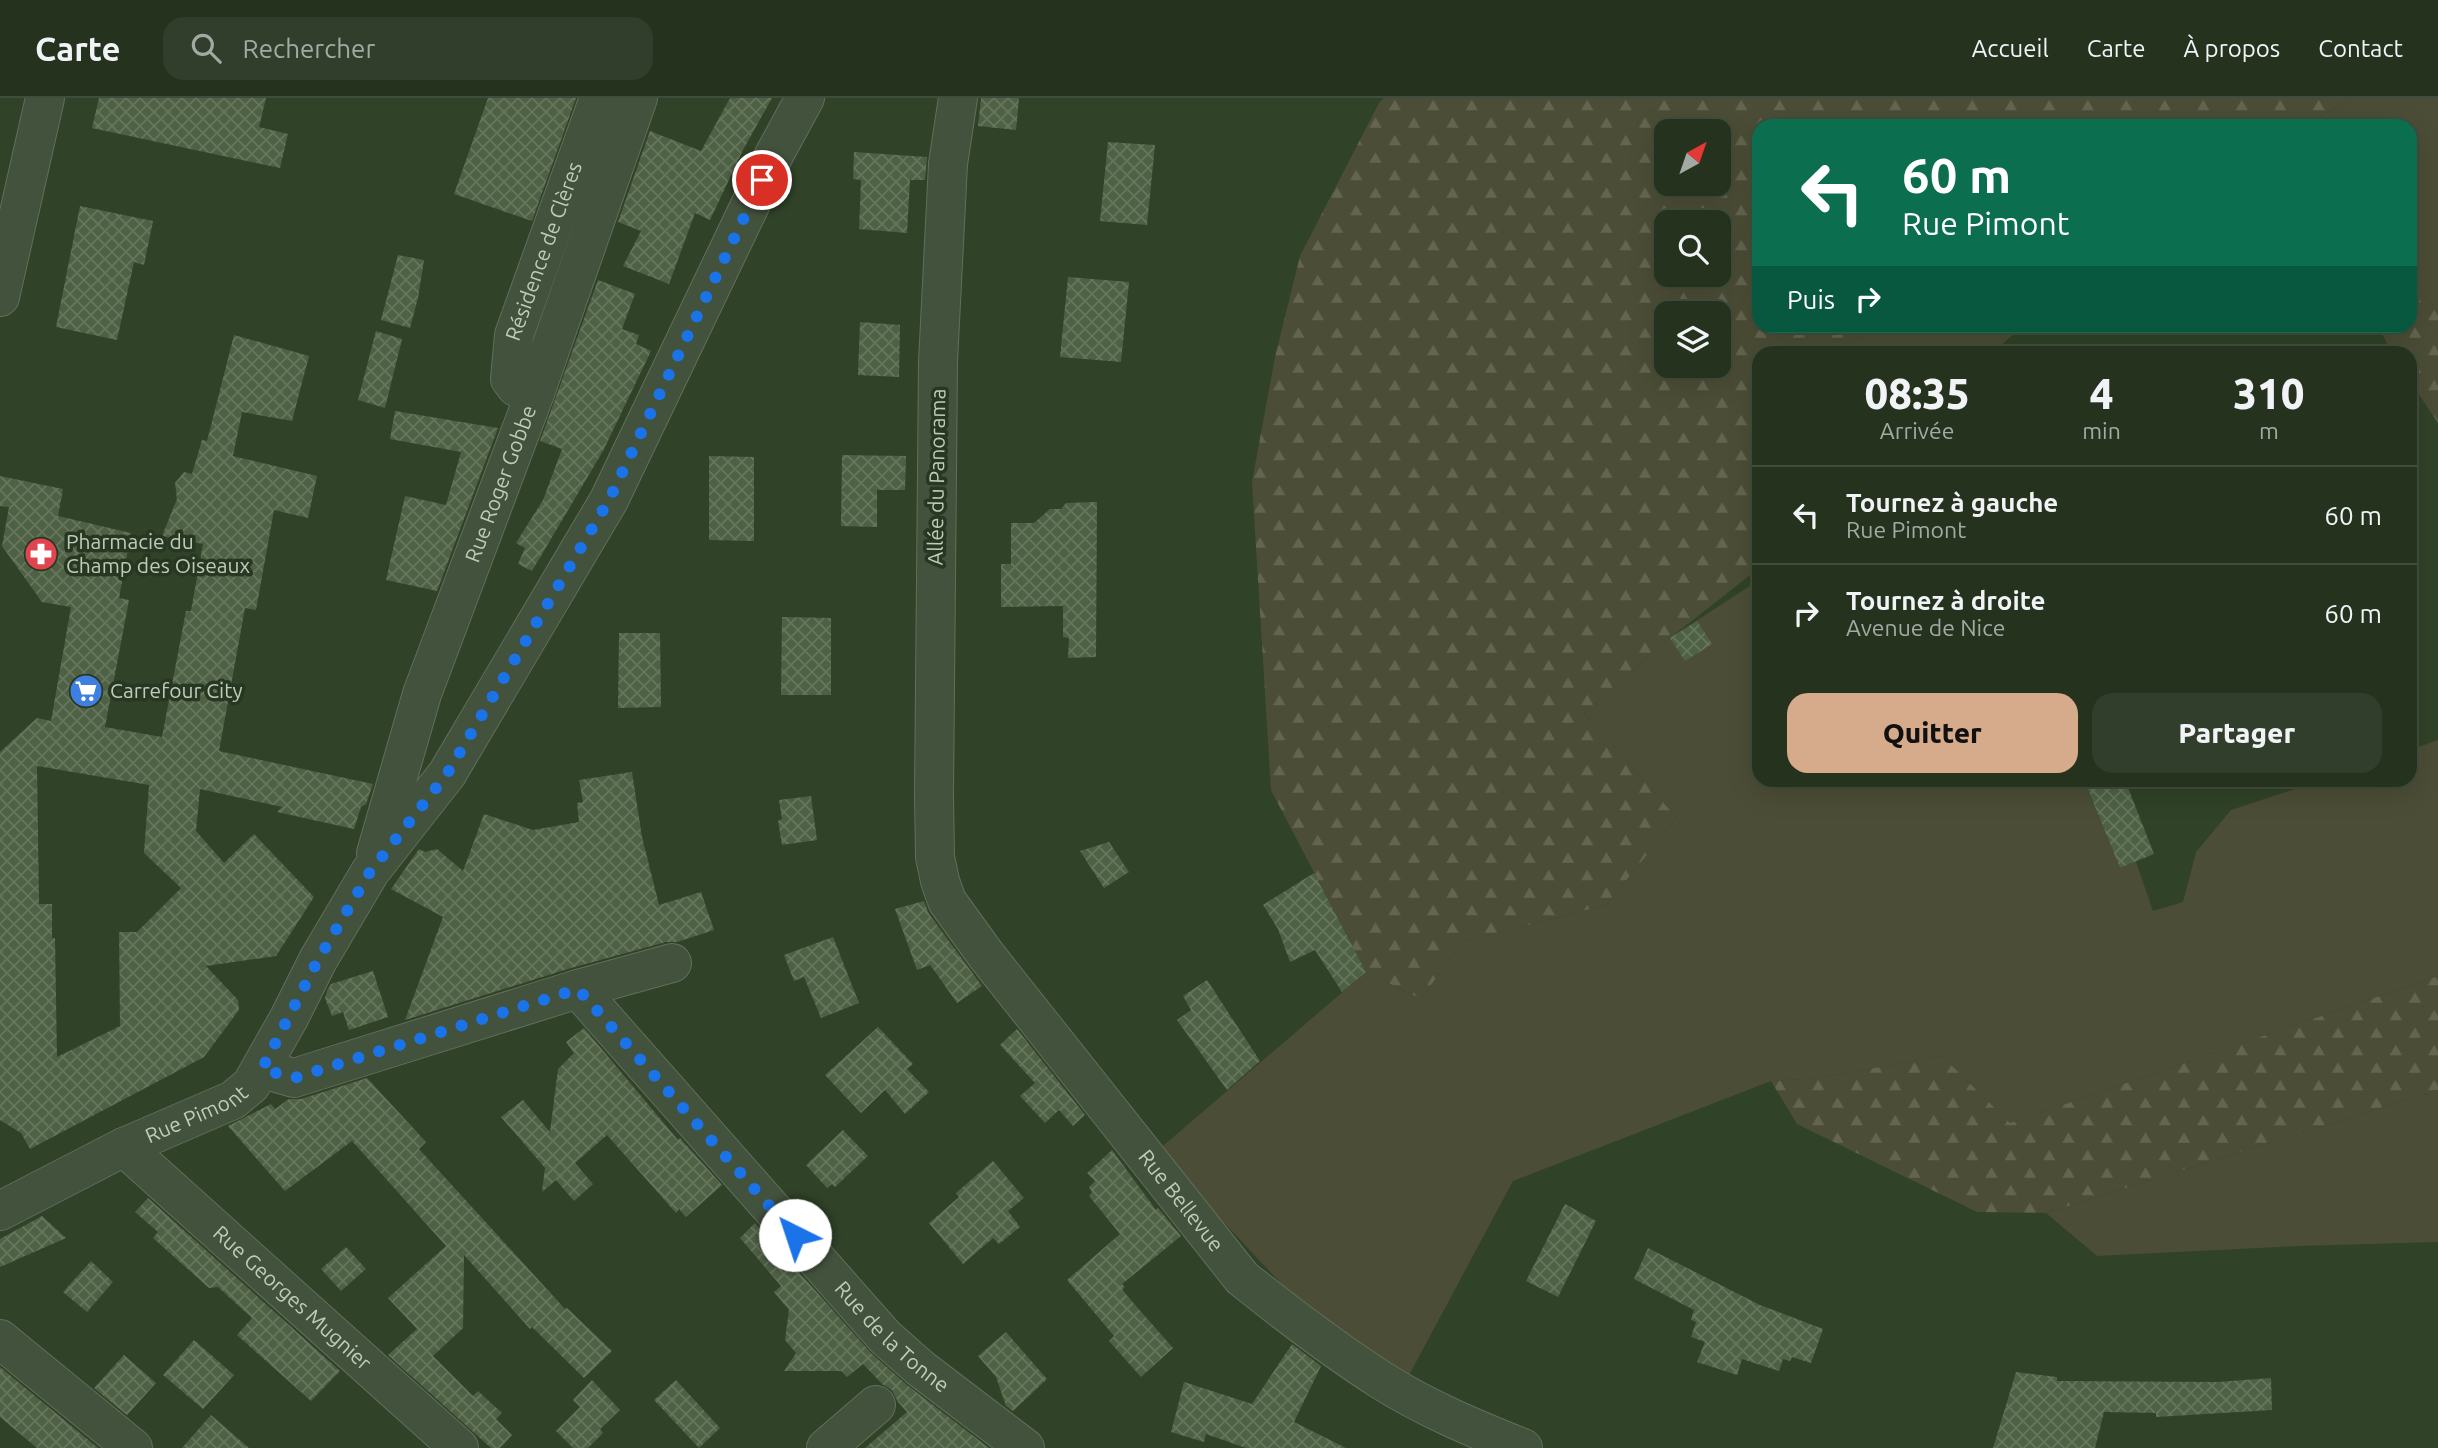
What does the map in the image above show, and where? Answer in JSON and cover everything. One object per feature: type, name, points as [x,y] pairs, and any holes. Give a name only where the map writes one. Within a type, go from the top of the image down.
[{"type":"street","points":[[0,297],[45,98]]},
{"type":"street","name":"Résidence de Clères","points":[[535,393],[516,387],[510,379],[514,335],[599,98]]},
{"type":"street","name":"Rue Roger Gobbe","points":[[370,872],[422,694],[535,393],[638,98]]},
{"type":"street","points":[[262,1069],[318,960],[370,872],[447,774],[609,500],[774,155],[805,98]]},
{"type":"street","name":"Allée du Panorama","points":[[935,857],[938,362],[947,164],[958,98]]},
{"type":"street","name":"Rue Bellevue","points":[[935,857],[947,901],[985,954],[1242,1278],[1292,1319],[1383,1381],[1476,1429],[1523,1448]]},
{"type":"street","name":"Rue Pimont","points":[[0,1211],[124,1147],[233,1100],[251,1085],[262,1069],[294,1078],[578,989],[672,963]]},
{"type":"street","name":"Rue de la Tonne","points":[[578,989],[885,1337],[920,1368],[1025,1448]]},
{"type":"street","name":"Rue Georges Mugnier","points":[[124,1147],[459,1448]]},
{"type":"street","points":[[0,1339],[133,1448]]},
{"type":"street","points":[[826,1448],[876,1405]]},
{"type":"green space","points":[[1384,98],[2351,98],[2316,119],[1752,119],[1752,333],[1867,333],[1850,346],[1752,346],[1752,574],[1670,638],[1584,713],[1677,818],[1606,905],[1462,942],[1421,999],[1366,972],[1271,790],[1252,482],[1275,357],[1300,256]]},
{"type":"green space","points":[[2351,98],[2438,98],[2438,313],[2417,283],[2417,119],[2316,119]]},
{"type":"green space","points":[[2417,283],[2438,313],[2438,423],[2417,392],[2417,346],[2388,346],[2382,333],[2417,333]]},
{"type":"green space","points":[[1867,333],[2014,333],[2001,346],[1850,346]]},
{"type":"green space","points":[[1752,585],[1752,787],[2086,787],[2120,868],[2136,862],[2153,911],[2183,902],[2196,852],[2231,810],[2301,787],[2417,787],[2417,748],[2438,740],[2438,976],[2010,1123],[1942,1056],[1818,1078],[1771,1081],[1513,1181],[1407,1379],[1303,1307],[1157,1151],[1366,972],[1421,999],[1462,942],[1606,905],[1677,818],[1584,713],[1670,638]]},
{"type":"green space","points":[[2438,976],[2438,1090],[2046,1213],[1977,1212],[1797,1124],[1771,1081],[1818,1078],[1942,1056],[2010,1123]]},
{"type":"green space","points":[[2438,1090],[2438,1242],[2097,1256],[2046,1213]]},
{"type":"building","points":[[99,98],[266,98],[259,127],[288,134],[280,168],[92,128]]},
{"type":"building","points":[[488,98],[576,98],[532,221],[454,194]]},
{"type":"building","points":[[730,98],[772,98],[743,150],[710,220],[695,213],[669,284],[623,266],[641,231],[618,222],[650,131],[701,151]]},
{"type":"building","points":[[981,98],[1019,98],[1016,130],[978,126]]},
{"type":"building","points":[[1108,142],[1155,145],[1147,225],[1100,221]]},
{"type":"building","points":[[854,152],[927,157],[925,180],[910,180],[907,233],[859,229],[861,180],[853,179]]},
{"type":"building","points":[[80,206],[153,221],[144,265],[134,262],[117,340],[56,327]]},
{"type":"building","points":[[398,255],[424,260],[410,328],[381,320]]},
{"type":"building","points":[[1068,277],[1129,282],[1121,362],[1060,357]]},
{"type":"building","points":[[598,280],[635,294],[622,329],[639,335],[636,344],[651,351],[603,451],[532,571],[518,564],[525,548],[516,543],[543,500],[562,449],[540,441]]},
{"type":"building","points":[[860,322],[900,325],[899,377],[858,375]]},
{"type":"building","points":[[376,331],[402,339],[385,408],[358,400]]},
{"type":"building","points":[[234,335],[309,356],[292,421],[242,412],[233,456],[317,476],[308,518],[274,510],[256,610],[245,608],[219,751],[373,784],[366,804],[361,807],[354,829],[277,812],[282,807],[200,789],[196,831],[224,863],[254,834],[314,897],[276,956],[206,966],[238,1000],[239,1010],[204,1057],[30,1149],[21,1133],[0,1120],[0,752],[37,718],[51,721],[71,607],[42,602],[2,546],[9,507],[0,506],[0,476],[63,489],[58,516],[131,533],[119,598],[129,600],[105,727],[162,737],[186,611],[191,611],[203,544],[162,536],[177,499],[175,483],[184,472],[192,474],[202,440],[207,441]],"holes":[[[37,766],[149,785],[144,853],[181,888],[137,932],[119,932],[120,1026],[57,1057],[52,904],[39,904]]]},
{"type":"building","points":[[395,411],[498,428],[437,591],[386,580],[405,496],[446,505],[461,452],[390,439]]},
{"type":"building","points":[[842,455],[906,456],[905,490],[877,490],[877,527],[841,526]]},
{"type":"building","points":[[709,456],[754,457],[754,541],[709,540]]},
{"type":"building","points":[[1097,502],[1096,657],[1068,658],[1069,638],[1063,637],[1063,606],[1001,607],[1001,564],[1011,564],[1011,523],[1034,523],[1050,509],[1061,509],[1066,503]]},
{"type":"building","points":[[782,617],[831,618],[831,695],[781,695]]},
{"type":"building","points":[[1697,621],[1712,644],[1685,661],[1670,638]]},
{"type":"building","points":[[619,633],[660,633],[661,707],[618,708]]},
{"type":"building","points":[[632,772],[642,837],[659,905],[701,892],[714,930],[571,968],[405,1020],[443,917],[391,889],[419,849],[425,852],[437,849],[463,871],[484,814],[533,830],[579,822],[577,803],[583,802],[579,780]]},
{"type":"building","points":[[2087,787],[2128,787],[2154,854],[2120,868]]},
{"type":"building","points":[[811,796],[817,840],[782,845],[778,821],[782,819],[779,800]]},
{"type":"building","points":[[1109,842],[1129,872],[1104,888],[1080,851]]},
{"type":"building","points":[[1314,873],[1366,972],[1342,992],[1315,950],[1290,962],[1278,929],[1263,905]]},
{"type":"building","points":[[924,901],[929,914],[982,986],[957,1003],[930,965],[917,970],[895,909]]},
{"type":"building","points":[[833,937],[859,1003],[821,1018],[804,977],[794,981],[784,955]]},
{"type":"building","points":[[373,971],[388,1017],[349,1030],[343,1012],[332,1016],[325,998],[327,991],[331,984]]},
{"type":"building","points":[[1207,980],[1260,1061],[1227,1090],[1177,1020],[1191,1010],[1183,996]]},
{"type":"building","points":[[878,1027],[913,1064],[907,1069],[929,1092],[905,1114],[885,1090],[861,1113],[825,1075]]},
{"type":"building","points":[[584,1028],[678,1140],[680,1138],[722,1185],[686,1217],[679,1209],[676,1213],[607,1135],[575,1163],[593,1184],[574,1201],[556,1180],[542,1192],[545,1168],[501,1117],[523,1100],[550,1132],[558,1069],[574,1053],[566,1042]]},
{"type":"building","points":[[1017,1029],[1085,1115],[1073,1126],[1059,1110],[1045,1123],[1020,1096],[1035,1083],[1000,1045]]},
{"type":"building","points":[[367,1078],[426,1142],[419,1149],[565,1309],[612,1351],[584,1378],[532,1327],[530,1329],[464,1255],[463,1328],[433,1356],[473,1396],[478,1391],[502,1413],[496,1419],[512,1435],[500,1448],[491,1448],[388,1355],[417,1329],[388,1298],[446,1246],[352,1141],[285,1191],[228,1126],[271,1104],[275,1109],[289,1099],[301,1099]]},
{"type":"building","points":[[843,1130],[868,1156],[835,1187],[832,1184],[827,1188],[806,1165]]},
{"type":"building","points":[[1112,1150],[1156,1210],[1158,1208],[1181,1236],[1122,1284],[1125,1287],[1122,1290],[1173,1348],[1141,1377],[1109,1341],[1114,1336],[1067,1280],[1120,1234],[1089,1196],[1092,1192],[1089,1187],[1095,1181],[1087,1173]]},
{"type":"building","points":[[993,1161],[1024,1198],[1008,1211],[1020,1227],[999,1244],[993,1238],[963,1264],[929,1223],[959,1197],[956,1193]]},
{"type":"building","points":[[148,1198],[340,1371],[311,1401],[237,1335],[252,1318],[218,1287],[209,1288],[153,1238],[158,1232],[135,1212]]},
{"type":"building","points":[[1565,1204],[1596,1221],[1558,1297],[1526,1281]]},
{"type":"building","points":[[42,1216],[66,1238],[0,1267],[0,1239]]},
{"type":"building","points":[[755,1223],[871,1353],[907,1385],[989,1448],[865,1448],[907,1412],[892,1390],[882,1384],[863,1364],[847,1377],[841,1371],[784,1371],[796,1353],[785,1340],[789,1310],[774,1292],[781,1286],[740,1238]]},
{"type":"building","points":[[346,1247],[366,1269],[341,1291],[321,1269]]},
{"type":"building","points":[[1648,1248],[1760,1305],[1823,1329],[1811,1363],[1792,1357],[1790,1361],[1783,1359],[1779,1371],[1742,1359],[1737,1375],[1697,1362],[1705,1342],[1691,1337],[1696,1322],[1691,1320],[1694,1310],[1634,1279]]},
{"type":"building","points":[[91,1261],[113,1282],[87,1312],[63,1292]]},
{"type":"building","points":[[1006,1332],[1047,1379],[1013,1411],[1006,1406],[996,1377],[978,1356]]},
{"type":"building","points":[[194,1340],[234,1375],[203,1409],[163,1375]]},
{"type":"building","points":[[1292,1344],[1321,1366],[1294,1422],[1346,1448],[1246,1448],[1206,1434],[1204,1442],[1171,1432],[1184,1382],[1252,1404]]},
{"type":"building","points":[[124,1355],[156,1383],[127,1415],[94,1388]]},
{"type":"building","points":[[0,1367],[98,1448],[37,1448],[0,1417]]},
{"type":"building","points":[[2016,1372],[2057,1377],[2057,1381],[2217,1382],[2271,1378],[2272,1410],[2156,1417],[2156,1413],[2104,1412],[2095,1448],[1993,1448]]},
{"type":"building","points":[[592,1380],[620,1410],[600,1429],[603,1433],[588,1448],[573,1448],[556,1431],[580,1407],[573,1400]]},
{"type":"building","points":[[676,1380],[720,1428],[699,1448],[654,1400]]},
{"type":"building","points":[[211,1415],[249,1448],[182,1448]]},
{"type":"place","name":"Pharmacie du Champ des Oiseaux","points":[[41,554]]},
{"type":"place","name":"Carrefour City","points":[[86,691]]},
{"type":"route","points":[[762,180],[609,500],[447,774],[370,872],[318,960],[262,1069],[294,1078],[578,989],[795,1235]]}]
